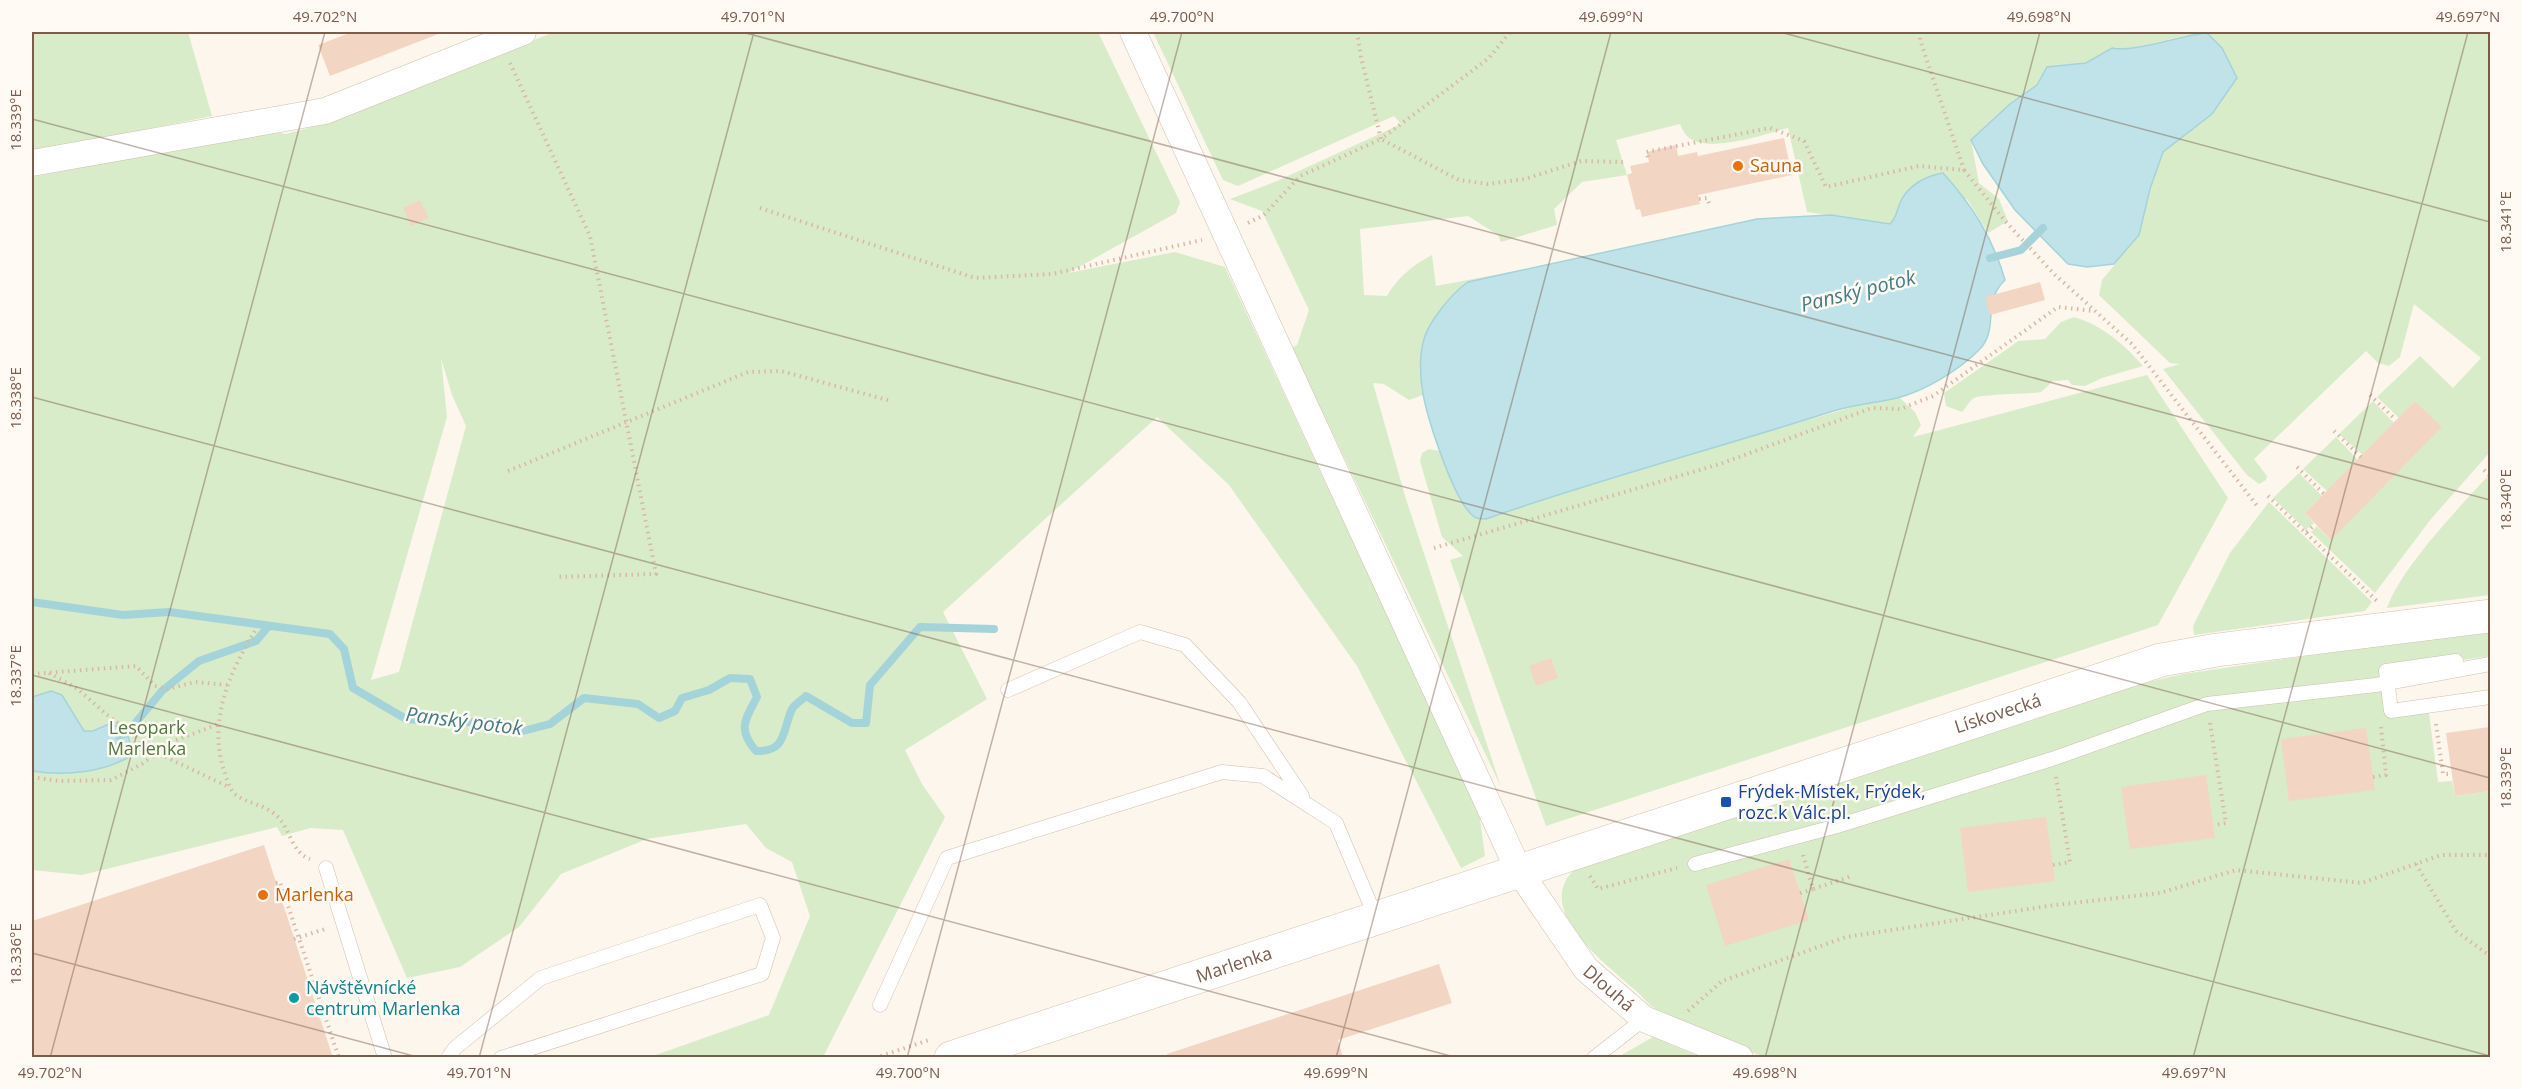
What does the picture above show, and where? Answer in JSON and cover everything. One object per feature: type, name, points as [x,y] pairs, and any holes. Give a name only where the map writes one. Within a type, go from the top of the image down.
[{"type":"main road","name":"Lískovecká","points":[[1519,871],[2161,660],[2217,650],[2490,616]]},
{"type":"main road","name":"Marlenka","points":[[951,1058],[1519,871]]},
{"type":"street","name":"Dlouhá","points":[[1133,32],[1519,871],[1586,969],[1656,1024],[1740,1058]]},
{"type":"street","points":[[32,163],[325,111],[511,36]]},
{"type":"lane","points":[[1008,690],[1140,632],[1185,645],[1239,702],[1305,800]]},
{"type":"lane","points":[[2490,656],[2386,671],[2381,684],[2391,711],[2490,697]]},
{"type":"lane","points":[[1695,864],[1798,836],[2052,759],[2207,704],[2381,684],[2490,664]]},
{"type":"lane","points":[[880,1005],[947,858],[1222,772],[1263,776],[1305,800],[1336,824],[1376,918]]},
{"type":"lane","points":[[326,868],[385,1058]]},
{"type":"lane","points":[[448,1058],[454,1048],[541,978],[760,905],[773,938],[762,974],[501,1058]]},
{"type":"lane","points":[[1594,1058],[1656,1024]]},
{"type":"path","points":[[1358,32],[1361,57],[1381,139],[1459,180],[1488,184],[1525,179],[1581,161],[1624,162]]},
{"type":"path","points":[[760,208],[975,278],[1052,274],[1227,234],[1264,214],[1300,176],[1381,139],[1489,58],[1510,32]]},
{"type":"path","points":[[1920,32],[1920,40],[1964,170],[2015,232],[2055,275],[2132,344],[2258,507]]},
{"type":"path","points":[[511,36],[590,236],[656,573],[555,577]]},
{"type":"path","points":[[1648,157],[1646,152],[1770,128],[1804,141],[1826,187],[1919,166],[1964,170]]},
{"type":"path","points":[[1699,199],[1707,198],[1708,203]]},
{"type":"path","points":[[1434,548],[1720,464],[1872,408],[1900,409],[1933,396],[2058,307],[2096,312]]},
{"type":"path","points":[[508,471],[748,372],[781,370],[891,401]]},
{"type":"path","points":[[2370,395],[2396,420]]},
{"type":"path","points":[[2334,431],[2361,457]]},
{"type":"path","points":[[2296,467],[2324,494]]},
{"type":"path","points":[[2484,470],[2490,476]]},
{"type":"path","points":[[2268,496],[2380,604]]},
{"type":"path","points":[[2306,533],[2315,524]]},
{"type":"path","points":[[255,631],[243,649],[227,685],[219,724],[220,758],[230,787],[236,795],[272,812],[281,820],[294,846],[305,857],[326,868]]},
{"type":"path","points":[[32,674],[136,666],[155,686],[168,689],[195,682],[227,685]]},
{"type":"path","points":[[49,672],[78,689],[157,753],[230,787]]},
{"type":"path","points":[[2373,777],[2386,775],[2381,684]]},
{"type":"path","points":[[2207,704],[2226,823],[2214,825]]},
{"type":"path","points":[[2434,705],[2443,774],[2451,774]]},
{"type":"path","points":[[32,777],[58,781],[111,780],[142,764],[171,742],[219,724]]},
{"type":"path","points":[[2052,759],[2070,862],[2053,866]]},
{"type":"path","points":[[1798,836],[1813,889]]},
{"type":"path","points":[[1576,854],[1598,889],[1695,864]]},
{"type":"path","points":[[1656,1024],[1722,981],[1846,937],[2055,905],[2160,893],[2235,870],[2362,883],[2441,855],[2490,855]]},
{"type":"path","points":[[2416,864],[2456,931],[2490,956]]},
{"type":"path","points":[[1800,893],[1852,876]]},
{"type":"path","points":[[276,883],[280,882],[296,938],[339,1058]]},
{"type":"path","points":[[296,938],[316,932]]},
{"type":"green space","points":[[32,32],[188,32],[212,116],[32,152]]},
{"type":"green space","name":"Lesopark Marlenka","points":[[554,32],[1098,32],[1180,202],[1176,213],[1068,273],[1175,252],[1225,267],[1479,812],[1485,856],[1461,868],[1357,666],[1229,485],[1157,417],[943,612],[987,699],[905,750],[922,784],[945,817],[823,1057],[650,1057],[769,1015],[810,916],[792,862],[766,848],[746,824],[647,839],[561,874],[519,927],[460,967],[407,978],[343,830],[310,828],[282,836],[277,827],[82,875],[32,870],[32,177],[269,131],[286,134],[334,121]],"holes":[[[441,358],[452,395],[466,426],[399,672],[371,680],[447,417]]]},
{"type":"green space","points":[[1153,32],[2490,32],[2490,452],[2431,519],[2375,593],[2311,532],[2317,526],[2330,539],[2441,427],[2415,401],[2399,418],[2377,397],[2420,356],[2453,388],[2481,358],[2414,304],[2400,357],[2389,366],[2378,363],[2366,351],[2254,459],[2267,476],[2266,480],[2259,484],[2247,475],[2163,369],[2180,364],[2170,363],[2099,295],[2102,280],[2139,235],[2150,189],[2163,152],[2212,114],[2187,35],[2125,50],[2112,48],[2086,63],[2047,67],[2037,85],[2010,104],[1971,140],[1979,183],[1999,199],[2008,221],[1988,233],[1967,199],[1900,202],[1897,217],[1890,225],[1807,212],[1788,128],[1736,141],[1707,144],[1687,136],[1680,124],[1616,140],[1627,175],[1582,182],[1554,209],[1557,225],[1501,242],[1498,235],[1468,216],[1360,229],[1364,295],[1387,296],[1406,272],[1432,255],[1436,286],[1531,268],[1468,282],[1420,365],[1423,395],[1409,400],[1384,384],[1373,383],[1405,496],[1501,787],[1292,348],[1297,345],[1309,310],[1262,211],[1230,199],[1277,181],[1401,124],[1394,116],[1238,186],[1223,180]]},
{"type":"green space","points":[[2074,317],[2094,325],[2112,337],[2143,366],[2102,378],[2085,386],[2072,385],[2068,380],[2053,381],[2041,392],[1974,398],[1962,412],[1946,406],[1944,393],[2018,341],[2045,339],[2061,322]]},
{"type":"green space","points":[[2147,375],[2228,498],[2158,625],[1546,826],[1450,560],[1463,556],[1442,537],[1420,461],[1422,453],[1429,449],[1440,451],[1456,491],[1486,519],[1614,476],[1870,402],[1899,397],[1915,412],[1921,425],[1913,437]]},
{"type":"green space","points":[[2373,401],[2394,423],[2363,455],[2339,434]]},
{"type":"green space","points":[[2336,437],[2358,460],[2327,491],[2303,469]]},
{"type":"green space","points":[[2299,473],[2322,496],[2305,513],[2314,523],[2306,530],[2273,498]]},
{"type":"green space","points":[[2487,477],[2490,481],[2490,595],[2387,608],[2404,575],[2446,522]]},
{"type":"green space","points":[[2269,502],[2372,602],[2365,611],[2194,635],[2193,626],[2230,553]]},
{"type":"green space","points":[[2490,629],[2490,656],[2387,671],[2391,710],[2428,706],[2438,782],[2452,781],[2455,796],[2490,791],[2490,1057],[1764,1057],[1694,1030],[1655,1009],[1592,951],[1567,918],[1562,900],[1565,883],[1577,867],[2118,689],[2183,674]]},
{"type":"green space","points":[[1653,1037],[1700,1057],[1618,1057]]},
{"type":"water","points":[[2207,33],[2222,48],[2237,78],[2212,114],[2163,152],[2150,189],[2139,235],[2114,264],[2087,267],[2068,264],[2015,210],[1983,164],[1971,140],[2010,104],[2037,85],[2047,67],[2086,63],[2112,48],[2133,48]]},
{"type":"water","points":[[1943,173],[1963,197],[1988,236],[2005,280],[1994,298],[1989,333],[1985,342],[1971,358],[1952,372],[1908,395],[1830,412],[1486,519],[1474,517],[1465,507],[1450,477],[1430,422],[1423,394],[1420,366],[1422,346],[1431,324],[1449,300],[1468,282],[1757,219],[1831,215],[1890,224],[1903,197],[1912,187],[1923,179]]},
{"type":"water","points":[[51,691],[62,695],[84,731],[93,731],[109,724],[125,728],[134,754],[98,769],[71,773],[32,771],[32,697]]},
{"type":"building","points":[[352,32],[441,33],[330,76],[318,45]]},
{"type":"building","points":[[1784,138],[1792,175],[1698,195],[1700,204],[1642,217],[1640,209],[1636,210],[1627,175],[1632,173],[1630,166],[1649,162],[1647,152],[1676,145],[1678,156],[1697,152],[1698,156]]},
{"type":"building","points":[[420,200],[429,218],[411,226],[403,208]]},
{"type":"building","points":[[2040,282],[2045,300],[1990,315],[1985,297]]},
{"type":"building","points":[[2415,401],[2442,427],[2331,540],[2305,513]]},
{"type":"building","points":[[1551,658],[1558,678],[1536,686],[1529,666]]},
{"type":"building","points":[[2490,727],[2490,791],[2455,796],[2446,733]]},
{"type":"building","points":[[2366,728],[2375,790],[2289,801],[2281,739]]},
{"type":"building","points":[[2206,775],[2215,838],[2130,849],[2121,787]]},
{"type":"building","points":[[2046,817],[2055,881],[1968,892],[1960,828]]},
{"type":"building","points":[[264,845],[333,1058],[32,1058],[32,921]]},
{"type":"building","points":[[1789,859],[1809,920],[1725,946],[1706,885]]},
{"type":"building","points":[[1439,964],[1452,1003],[1338,1040],[1343,1058],[1168,1058],[1167,1054]]},
{"type":"waterway","name":"Panský potok","points":[[1990,258],[2021,250],[2043,228]]},
{"type":"waterway","name":"Panský potok","points":[[32,602],[123,615],[169,612],[330,634],[344,649],[353,688],[406,719],[499,722],[523,731],[550,724],[584,698],[638,704],[659,718],[675,711],[682,698],[709,690],[730,678],[750,679],[757,697],[746,718],[745,730],[746,737],[756,751],[773,748],[778,744],[782,739],[792,709],[806,696],[852,723],[866,723],[870,685],[920,627],[994,629]]},
{"type":"waterway","points":[[119,736],[127,733],[162,691],[199,661],[256,641],[268,627]]},
{"type":"place","name":"Sauna","points":[[1738,166]]},
{"type":"place","name":"Frýdek-Místek, Frýdek, rozc.k Válc.pl.","points":[[1726,802]]},
{"type":"place","name":"Marlenka","points":[[263,895]]},
{"type":"place","name":"Návštěvnícké centrum Marlenka","points":[[294,998]]}]
